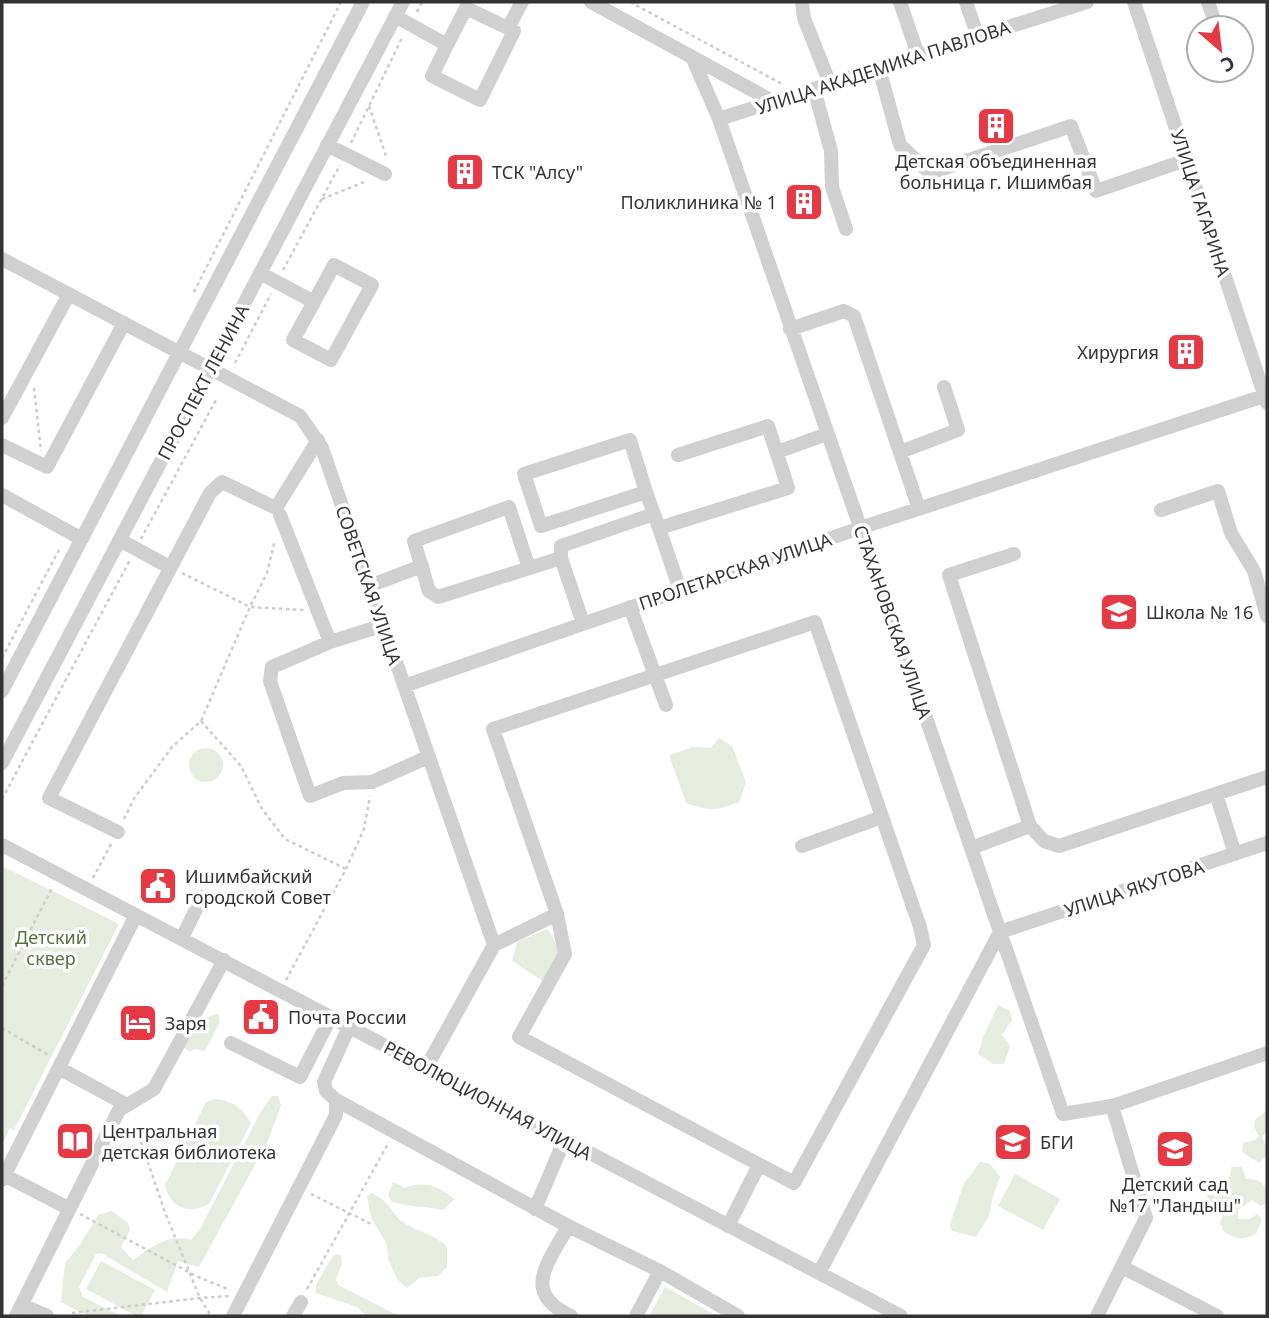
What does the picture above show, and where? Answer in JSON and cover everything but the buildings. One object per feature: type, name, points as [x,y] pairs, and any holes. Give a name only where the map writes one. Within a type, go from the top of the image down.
[{"type":"street","name":"ПРОСПЕКТ ЛЕНИНА","points":[[2,691],[363,2]]},
{"type":"street","name":"ПРОСПЕКТ ЛЕНИНА","points":[[2,763],[403,2]]},
{"type":"street","points":[[508,29],[522,2]]},
{"type":"street","points":[[591,2],[774,102]]},
{"type":"street","points":[[802,2],[804,18],[830,84]]},
{"type":"street","points":[[900,2],[918,55]]},
{"type":"street","points":[[966,2],[978,37]]},
{"type":"street","name":"УЛИЦА АКАДЕМИКА ПАВЛОВА","points":[[719,119],[978,37],[1057,6],[1087,2]]},
{"type":"street","name":"УЛИЦА ГАГАРИНА","points":[[1134,2],[1266,399]]},
{"type":"street","points":[[466,8],[514,32],[480,100],[432,76],[447,45],[466,8]]},
{"type":"street","points":[[395,16],[447,45]]},
{"type":"street","name":"СТАХАНОВСКАЯ УЛИЦА","points":[[692,57],[719,119],[1063,1114],[1112,1106]]},
{"type":"street","points":[[879,68],[900,145],[930,173],[1071,126],[1096,191],[1186,160]]},
{"type":"street","points":[[807,92],[831,150],[832,187],[846,229]]},
{"type":"street","points":[[327,145],[385,174]]},
{"type":"street","name":"СОВЕТСКАЯ УЛИЦА","points":[[2,258],[300,416],[318,440],[494,944]]},
{"type":"street","points":[[334,265],[372,285],[331,360],[293,340],[314,302],[334,265]]},
{"type":"street","points":[[260,273],[314,302]]},
{"type":"street","points":[[2,418],[69,294]]},
{"type":"street","points":[[790,329],[844,311],[854,316],[919,509]]},
{"type":"street","points":[[2,445],[47,467],[124,323]]},
{"type":"street","points":[[900,452],[957,430],[944,387]]},
{"type":"street","name":"ПРОЛЕТАРСКАЯ УЛИЦА","points":[[404,686],[860,528],[1266,399]]},
{"type":"street","points":[[583,623],[561,558],[561,546],[788,488],[768,426],[678,455]]},
{"type":"street","points":[[777,452],[827,434]]},
{"type":"street","points":[[118,832],[49,798],[210,493],[222,482],[276,508],[318,440]]},
{"type":"street","points":[[646,492],[541,526],[524,474],[630,440],[680,590]]},
{"type":"street","points":[[1161,510],[1218,491],[1231,533],[1254,571],[1267,616]]},
{"type":"street","points":[[2,495],[82,539]]},
{"type":"street","points":[[529,568],[509,507],[414,541],[429,591],[438,597],[561,558]]},
{"type":"street","points":[[280,515],[330,642]]},
{"type":"street","points":[[120,540],[169,567]]},
{"type":"street","points":[[1014,554],[949,575],[1030,827],[1044,841],[1059,846],[1267,777]]},
{"type":"street","points":[[369,586],[422,566]]},
{"type":"street","points":[[630,607],[666,705]]},
{"type":"street","points":[[815,622],[920,927],[924,945],[794,1183],[519,1037],[565,954],[557,914],[493,729],[655,675],[815,622]]},
{"type":"street","points":[[384,625],[330,642],[272,667],[270,681],[310,796],[344,783],[372,782],[428,757]]},
{"type":"street","points":[[1216,794],[1235,854]]},
{"type":"street","points":[[802,846],[882,817]]},
{"type":"street","points":[[971,848],[1030,827]]},
{"type":"street","name":"УЛИЦА ЯКУТОВА","points":[[1000,932],[1267,844]]},
{"type":"street","name":"РЕВОЛЮЦИОННАЯ УЛИЦА","points":[[2,845],[182,937],[818,1273],[883,1312],[901,1316]]},
{"type":"street","points":[[182,937],[202,897]]},
{"type":"street","points":[[426,1068],[494,944],[557,914]]},
{"type":"street","points":[[68,1208],[3,1177],[136,915]]},
{"type":"street","points":[[818,1273],[1000,932]]},
{"type":"street","points":[[47,1316],[19,1310],[68,1208],[119,1110],[154,1089],[224,960]]},
{"type":"street","points":[[231,1043],[300,1077],[331,1017]]},
{"type":"street","points":[[349,1027],[324,1082],[326,1091],[336,1100],[535,1209],[660,1271],[738,1316]]},
{"type":"street","points":[[1097,1316],[1146,1219],[1112,1106],[1267,1053]]},
{"type":"street","points":[[66,1072],[127,1105]]},
{"type":"street","points":[[233,1316],[336,1115],[336,1100]]},
{"type":"street","points":[[535,1209],[564,1140]]},
{"type":"street","points":[[728,1226],[759,1165]]},
{"type":"street","points":[[568,1226],[541,1280],[544,1296],[554,1308],[571,1316]]},
{"type":"street","points":[[1122,1267],[1217,1316]]},
{"type":"street","points":[[636,1316],[660,1271]]},
{"type":"street","points":[[293,1316],[301,1301]]},
{"type":"path","points":[[192,296],[341,2]]},
{"type":"path","points":[[235,363],[422,2]]},
{"type":"path","points":[[630,2],[807,92]]},
{"type":"path","points":[[34,389],[43,465]]},
{"type":"path","points":[[2,799],[216,400]]},
{"type":"path","points":[[88,890],[135,797],[172,747],[201,721],[267,573],[275,538]]},
{"type":"path","points":[[169,567],[250,607],[306,610]]},
{"type":"path","points":[[201,721],[241,766],[262,809],[285,839],[346,869]]},
{"type":"path","points":[[281,989],[346,869],[364,829],[372,782]]},
{"type":"path","points":[[2,986],[59,876]]},
{"type":"path","points":[[2,1028],[56,1059]]},
{"type":"path","points":[[113,1121],[141,1139],[166,1215],[200,1298],[211,1316]]},
{"type":"path","points":[[301,1301],[395,1133]]},
{"type":"path","points":[[298,1187],[371,1224]]},
{"type":"path","points":[[68,1208],[190,1272],[243,1296]]},
{"type":"path","points":[[72,1313],[200,1298],[243,1296]]},
{"type":"green space","points":[[719,738],[732,746],[746,782],[739,802],[712,809],[686,803],[669,755],[693,747],[711,748]]},
{"type":"green space","points":[[206,748],[218,753],[223,765],[218,777],[206,782],[194,777],[189,765],[194,753]]},
{"type":"green space","name":"Детский сквер","points":[[2,866],[119,924],[14,1130],[10,1128],[2,1145]]},
{"type":"green space","points":[[547,929],[556,944],[557,955],[543,981],[512,961],[517,942]]},
{"type":"green space","points":[[998,1005],[1010,1011],[1012,1020],[1002,1035],[1010,1046],[1004,1064],[993,1064],[978,1054]]},
{"type":"green space","points":[[218,1014],[220,1022],[205,1051],[195,1049],[190,1052],[184,1048],[188,1036],[196,1026],[206,1018]]},
{"type":"green space","points":[[272,1096],[278,1096],[281,1105],[268,1141],[199,1267],[178,1261],[167,1292],[101,1253],[96,1254],[79,1287],[83,1297],[121,1316],[88,1316],[61,1302],[65,1263],[80,1245],[98,1215],[112,1211],[128,1223],[130,1230],[121,1247],[133,1260],[167,1240],[191,1240],[200,1229],[260,1113]]},
{"type":"green space","points":[[214,1099],[236,1106],[251,1123],[209,1204],[188,1209],[171,1199],[165,1185],[206,1102]]},
{"type":"green space","points":[[1267,1110],[1267,1132],[1262,1136],[1267,1156],[1259,1163],[1242,1152],[1243,1143],[1259,1136],[1254,1127],[1255,1120]]},
{"type":"green space","points":[[980,1162],[989,1163],[1000,1176],[989,1216],[976,1237],[952,1231],[950,1224],[964,1183]]},
{"type":"green space","points":[[1231,1167],[1242,1167],[1246,1179],[1260,1182],[1266,1191],[1267,1202],[1261,1206],[1252,1200],[1238,1210],[1238,1219],[1250,1219],[1257,1214],[1262,1219],[1256,1234],[1247,1238],[1235,1237],[1223,1231],[1220,1222],[1227,1208],[1224,1204],[1211,1205],[1207,1196],[1227,1181]]},
{"type":"green space","points":[[1015,1174],[1060,1199],[1043,1230],[998,1206]]},
{"type":"green space","points":[[393,1182],[405,1188],[432,1186],[455,1199],[443,1210],[392,1202],[388,1195]]},
{"type":"green space","points":[[372,1193],[385,1202],[401,1221],[447,1246],[447,1267],[438,1276],[419,1278],[407,1288],[397,1279],[388,1259],[387,1245],[371,1217],[367,1197]]},
{"type":"green space","points":[[334,1254],[341,1255],[342,1264],[336,1280],[338,1285],[399,1316],[367,1316],[357,1307],[316,1293],[316,1285]]},
{"type":"green space","points":[[101,1261],[155,1290],[141,1316],[136,1316],[86,1289]]},
{"type":"green space","points":[[665,1287],[717,1316],[649,1316]]},
{"type":"place","name":"Детская объединенная больница г. Ишимбая","points":[[996,126]]},
{"type":"place","name":"ТСК \"Алсу\"","points":[[465,172]]},
{"type":"place","name":"Поликлиника № 1","points":[[804,202]]},
{"type":"place","name":"Хирургия","points":[[1186,352]]},
{"type":"place","name":"Школа № 16","points":[[1119,612]]},
{"type":"place","name":"Ишимбайский городской Совет","points":[[158,886]]},
{"type":"place","name":"Почта России","points":[[261,1017]]},
{"type":"place","name":"Заря","points":[[138,1023]]},
{"type":"place","name":"Центральная детская библиотека","points":[[75,1141]]},
{"type":"place","name":"БГИ","points":[[1013,1142]]},
{"type":"place","name":"Детский сад №17 \"Ландыш\"","points":[[1175,1149]]}]
